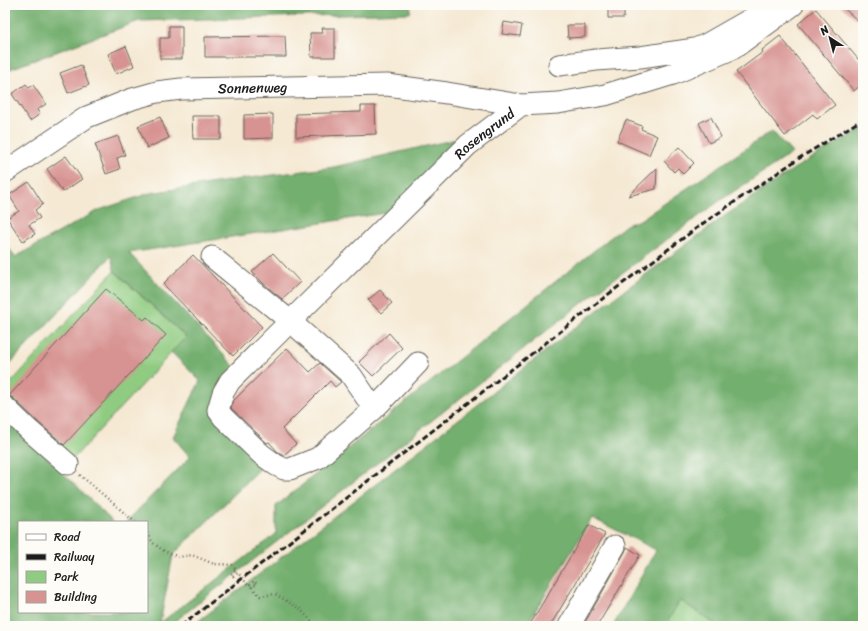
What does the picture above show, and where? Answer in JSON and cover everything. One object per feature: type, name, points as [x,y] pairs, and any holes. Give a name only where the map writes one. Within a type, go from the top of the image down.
[{"type":"street","points":[[559,65],[596,60],[640,57],[695,49],[708,44],[765,11],[775,8],[789,8]]},
{"type":"street","name":"Rosengrund","points":[[290,321],[468,145],[520,105],[558,103],[606,95],[673,74],[734,48],[789,8]]},
{"type":"street","name":"Sonnenweg","points":[[5,172],[87,117],[132,99],[156,92],[180,89],[387,85],[520,105]]},
{"type":"street","points":[[212,257],[290,321],[351,375],[374,409]]},
{"type":"street","points":[[290,321],[230,381],[223,393],[218,410],[223,417],[260,454],[284,469],[290,469],[318,458],[374,409],[418,363]]},
{"type":"street","points":[[5,406],[30,432],[68,464]]},
{"type":"street","points":[[569,626],[615,546]]},
{"type":"path","points":[[68,464],[134,521]]},
{"type":"path","points":[[148,534],[153,542],[164,551],[179,557],[192,555],[214,564],[232,565],[236,570],[232,575],[233,576],[238,573],[249,586],[254,581],[257,584],[252,587],[260,596],[275,594],[300,608],[316,626]]},
{"type":"green space","points":[[5,5],[411,5],[410,13],[139,21],[5,71]]},
{"type":"green space","points":[[863,128],[863,622],[852,626],[718,626],[680,600],[665,626],[613,626],[656,550],[592,518],[526,626],[192,626],[595,312],[726,215],[795,168]]},
{"type":"green space","points":[[772,131],[792,153],[718,202],[595,293],[169,626],[5,626],[5,416],[112,521],[18,521],[18,613],[148,613],[148,521],[127,521],[190,457],[173,437],[200,381],[171,352],[186,337],[114,270],[111,256],[5,369],[5,242],[15,257],[99,210],[150,193],[334,167],[461,138],[398,211],[129,253],[246,379],[220,407],[269,460],[173,555],[160,623],[276,534],[276,506],[626,225],[640,220]]},
{"type":"green space","points":[[114,271],[186,337],[70,462],[5,402],[5,389]]},
{"type":"green space","points":[[680,600],[718,626],[665,626]]},
{"type":"building","points":[[608,5],[624,5],[624,18],[608,18]]},
{"type":"building","points":[[840,5],[863,5],[863,25]]},
{"type":"building","points":[[816,9],[863,65],[863,83],[854,91],[798,24]]},
{"type":"building","points":[[504,22],[522,25],[520,36],[502,34]]},
{"type":"building","points":[[567,25],[585,25],[585,37],[568,38]]},
{"type":"building","points":[[169,26],[182,26],[182,59],[160,59],[160,38],[169,38]]},
{"type":"building","points":[[322,28],[335,28],[335,57],[311,57],[310,33],[323,33]]},
{"type":"building","points":[[285,36],[286,57],[205,57],[205,37]]},
{"type":"building","points":[[780,36],[835,105],[817,119],[813,114],[785,136],[736,72],[763,52],[762,50]]},
{"type":"building","points":[[126,46],[134,66],[116,74],[108,54]]},
{"type":"building","points":[[81,65],[89,85],[68,93],[60,73]]},
{"type":"building","points":[[26,84],[29,88],[33,85],[46,104],[37,110],[40,114],[30,121],[12,94]]},
{"type":"building","points":[[361,106],[375,106],[376,134],[296,137],[296,114],[361,112]]},
{"type":"building","points":[[273,114],[273,138],[244,139],[244,115]]},
{"type":"building","points":[[192,116],[221,116],[221,139],[193,139]]},
{"type":"building","points":[[160,117],[169,138],[147,148],[138,126]]},
{"type":"building","points":[[711,117],[721,137],[709,143],[699,123]]},
{"type":"building","points":[[626,120],[642,126],[641,129],[657,136],[649,155],[617,141]]},
{"type":"building","points":[[118,136],[125,155],[117,158],[120,169],[106,174],[95,144]]},
{"type":"building","points":[[679,147],[694,163],[683,174],[678,168],[674,172],[664,161]]},
{"type":"building","points":[[66,156],[82,179],[63,192],[47,169]]},
{"type":"building","points":[[657,168],[656,189],[628,196]]},
{"type":"building","points":[[29,182],[43,204],[35,210],[40,218],[29,225],[35,234],[23,241],[7,218],[19,211],[9,195]]},
{"type":"building","points":[[273,253],[300,282],[282,299],[252,272]]},
{"type":"building","points":[[193,255],[262,327],[233,356],[163,284]]},
{"type":"building","points":[[106,289],[144,320],[147,317],[166,335],[64,445],[9,396]]},
{"type":"building","points":[[380,290],[392,303],[381,313],[368,300]]},
{"type":"building","points":[[389,333],[402,348],[373,376],[359,362]]},
{"type":"building","points":[[287,348],[310,372],[320,363],[341,382],[335,387],[330,381],[282,429],[296,444],[284,455],[278,452],[269,442],[267,443],[231,408],[233,401]]},
{"type":"building","points":[[589,525],[605,534],[550,626],[529,626]]},
{"type":"building","points":[[627,547],[640,555],[597,626],[583,626],[625,552]]},
{"type":"railway","points":[[181,626],[610,293],[702,224],[798,159],[863,119]]}]
